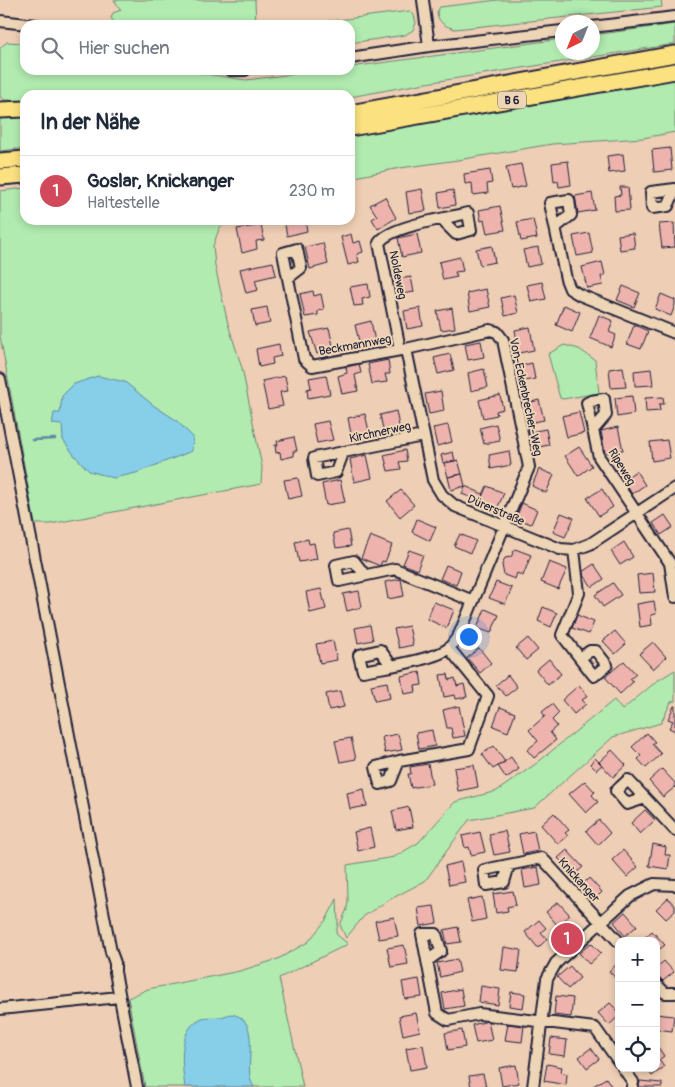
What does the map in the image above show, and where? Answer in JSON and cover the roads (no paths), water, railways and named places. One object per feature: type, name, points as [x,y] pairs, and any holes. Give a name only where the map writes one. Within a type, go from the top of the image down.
[{"type":"highway","name":"B 6","points":[[355,112],[675,54]]},
{"type":"highway","name":"B 6","points":[[355,127],[675,71]]},
{"type":"highway","points":[[0,110],[20,109]]},
{"type":"highway","points":[[0,161],[20,159]]},
{"type":"highway","points":[[0,177],[20,175]]},
{"type":"street","points":[[423,0],[429,46]]},
{"type":"street","points":[[600,26],[675,17]]},
{"type":"street","points":[[0,21],[20,23]]},
{"type":"street","points":[[355,57],[429,46],[555,32]]},
{"type":"street","name":"Noldeweg","points":[[403,349],[380,243],[386,236],[410,226],[442,220]]},
{"type":"street","points":[[556,227],[566,279],[570,289],[675,333]]},
{"type":"street","name":"Beckmannweg","points":[[288,278],[304,358],[312,366],[403,349]]},
{"type":"street","name":"Von-Eckenbrecher-Weg","points":[[403,349],[490,330],[498,332],[503,340],[529,467],[504,528]]},
{"type":"street","name":"Dürerstraße","points":[[403,349],[433,480],[442,495],[455,506],[504,528],[560,549],[574,550]]},
{"type":"street","points":[[0,379],[111,952],[109,957],[114,972],[137,1087]]},
{"type":"street","name":"Ripeweg","points":[[594,429],[599,457],[670,562],[675,597]]},
{"type":"street","name":"Kirchnerweg","points":[[343,453],[423,436]]},
{"type":"street","points":[[580,658],[562,635],[579,593],[574,550],[590,544],[675,488]]},
{"type":"street","points":[[391,665],[434,656],[449,648],[459,635],[504,528]]},
{"type":"street","points":[[366,575],[395,569],[473,601]]},
{"type":"street","points":[[399,761],[469,748],[488,696],[449,648]]},
{"type":"street","points":[[645,798],[675,830]]},
{"type":"street","name":"Knickanger","points":[[509,865],[542,858],[600,922]]},
{"type":"street","points":[[533,1087],[547,979],[551,970],[562,957],[630,896],[654,884],[675,885]]},
{"type":"street","points":[[600,922],[615,938]]},
{"type":"street","points":[[427,961],[437,1013],[448,1020],[479,1014],[541,1023],[595,1028],[615,1056]]},
{"type":"street","points":[[660,988],[665,993],[675,994]]},
{"type":"street","points":[[0,1009],[119,997]]},
{"type":"street","points":[[626,1072],[633,1082],[632,1087]]},
{"type":"water","points":[[98,376],[125,382],[153,405],[176,420],[193,437],[192,451],[136,473],[114,478],[89,471],[63,440],[62,425],[52,424],[54,413],[60,413],[62,396],[74,384]]},
{"type":"water","points":[[230,1014],[239,1017],[245,1022],[249,1030],[250,1077],[254,1087],[185,1087],[182,1059],[184,1040],[188,1032],[202,1018],[220,1017]]},
{"type":"waterway","points":[[32,440],[55,439]]},
{"type":"place","name":"Goslar, Knickanger","points":[[567,939]]}]
